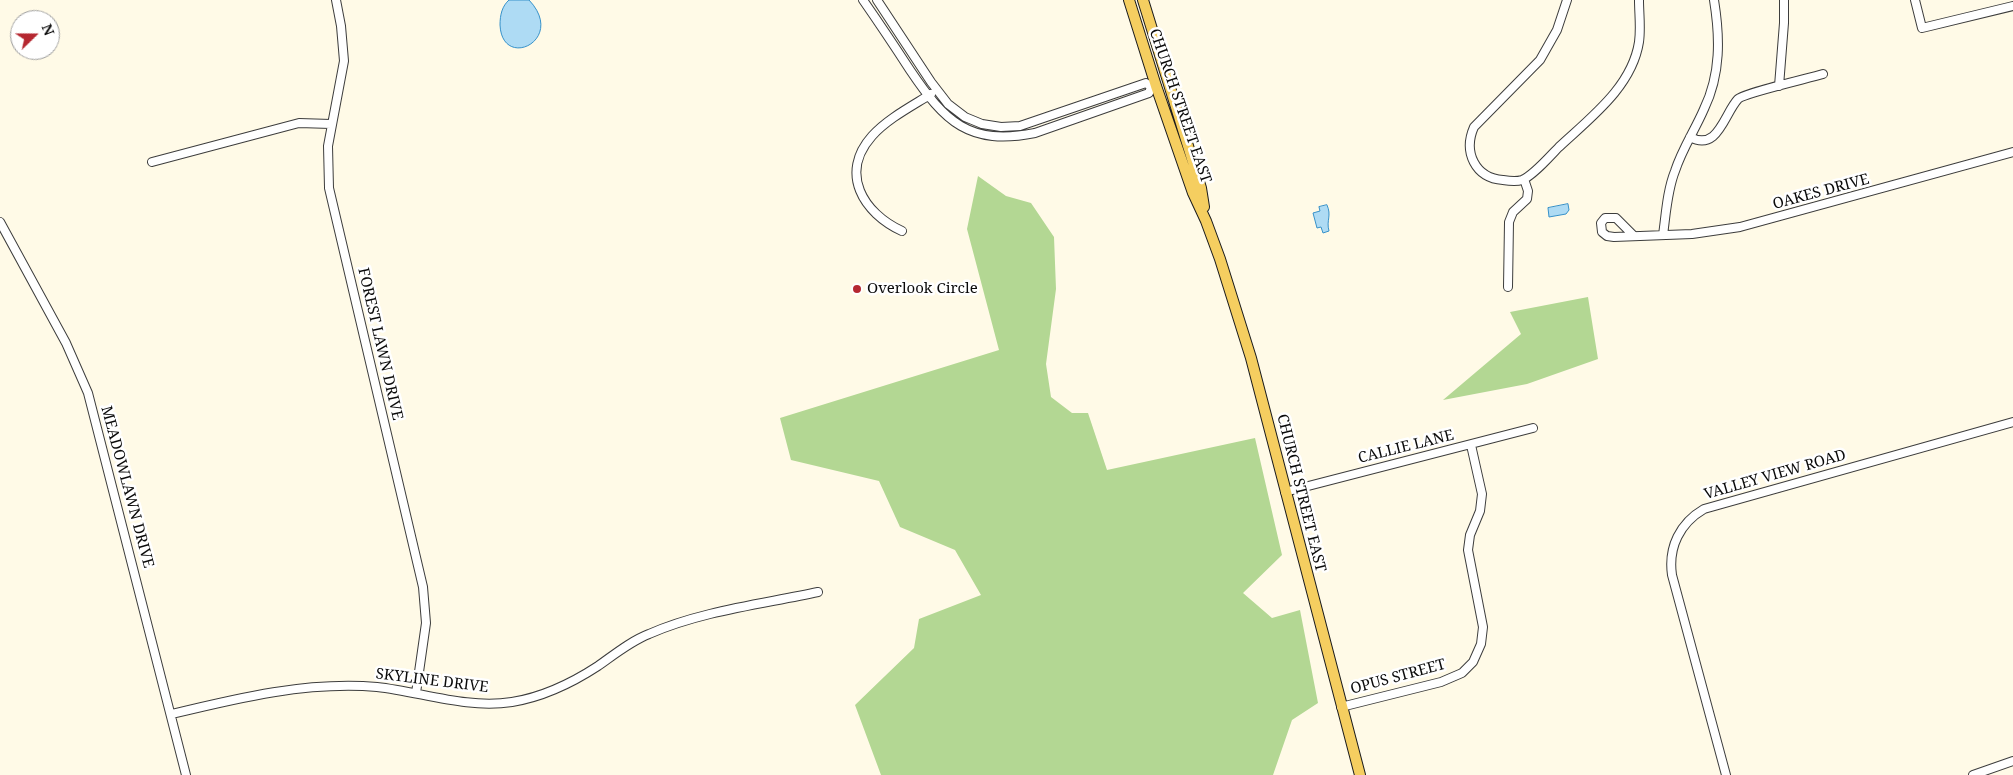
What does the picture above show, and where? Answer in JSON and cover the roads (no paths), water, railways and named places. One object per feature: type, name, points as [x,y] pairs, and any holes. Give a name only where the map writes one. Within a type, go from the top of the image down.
[{"type":"main road","name":"CHURCH STREET EAST","points":[[1129,0],[1153,87],[1226,275],[1248,349],[1360,775]]},
{"type":"main road","name":"CHURCH STREET EAST","points":[[1143,0],[1201,188],[1206,221]]},
{"type":"street","name":"FOREST LAWN DRIVE","points":[[336,0],[342,32],[344,61],[331,124],[328,154],[332,201],[423,587],[426,622],[416,694]]},
{"type":"street","points":[[863,0],[928,96],[946,117],[965,129],[994,137],[1017,137],[1046,130],[1149,93],[1153,87],[1146,83],[1020,126],[1001,127],[982,124],[965,117],[948,104],[877,0]]},
{"type":"street","points":[[1567,0],[1556,30],[1540,60],[1478,121],[1470,138],[1472,156],[1481,173],[1498,180],[1513,181],[1524,179],[1592,116],[1627,75],[1639,42],[1639,0]]},
{"type":"street","points":[[1662,235],[1672,180],[1706,106],[1717,66],[1718,36],[1714,0]]},
{"type":"street","points":[[1779,86],[1784,0]]},
{"type":"street","points":[[1915,0],[1922,28],[2013,6]]},
{"type":"street","points":[[2001,0],[2003,9]]},
{"type":"street","points":[[1690,138],[1699,141],[1711,138],[1740,98],[1823,74]]},
{"type":"street","points":[[902,231],[886,224],[865,203],[858,183],[858,166],[862,150],[874,134],[937,90]]},
{"type":"street","points":[[152,162],[299,123],[331,124]]},
{"type":"street","name":"OAKES DRIVE","points":[[1633,235],[1692,234],[1747,225],[2013,152]]},
{"type":"street","points":[[1508,287],[1508,222],[1513,212],[1527,199],[1528,191],[1524,179]]},
{"type":"street","name":"MEADOWLAWN DRIVE","points":[[0,222],[64,338],[88,393],[172,714],[186,775]]},
{"type":"street","name":"VALLEY VIEW ROAD","points":[[1726,775],[1672,575],[1673,548],[1684,525],[1704,509],[2013,422]]},
{"type":"street","name":"CALLIE LANE","points":[[1285,492],[1533,428]]},
{"type":"street","name":"OPUS STREET","points":[[1341,707],[1441,682],[1462,672],[1473,662],[1481,644],[1483,627],[1468,550],[1470,535],[1480,511],[1482,494],[1471,445]]},
{"type":"street","name":"SKYLINE DRIVE","points":[[172,714],[242,697],[326,687],[363,686],[472,703],[510,702],[529,699],[574,681],[647,634],[700,617],[818,592]]},
{"type":"street","points":[[1973,775],[2013,761]]},
{"type":"water","points":[[509,0],[529,0],[539,14],[541,27],[537,38],[530,45],[520,48],[511,46],[503,39],[500,18],[503,8]]},
{"type":"water","points":[[1568,204],[1569,210],[1566,214],[1549,217],[1548,208]]},
{"type":"water","points":[[1327,205],[1329,231],[1323,233],[1321,227],[1317,228],[1313,213],[1320,211],[1319,207]]},
{"type":"place","name":"Overlook Circle","points":[[857,289]]}]
